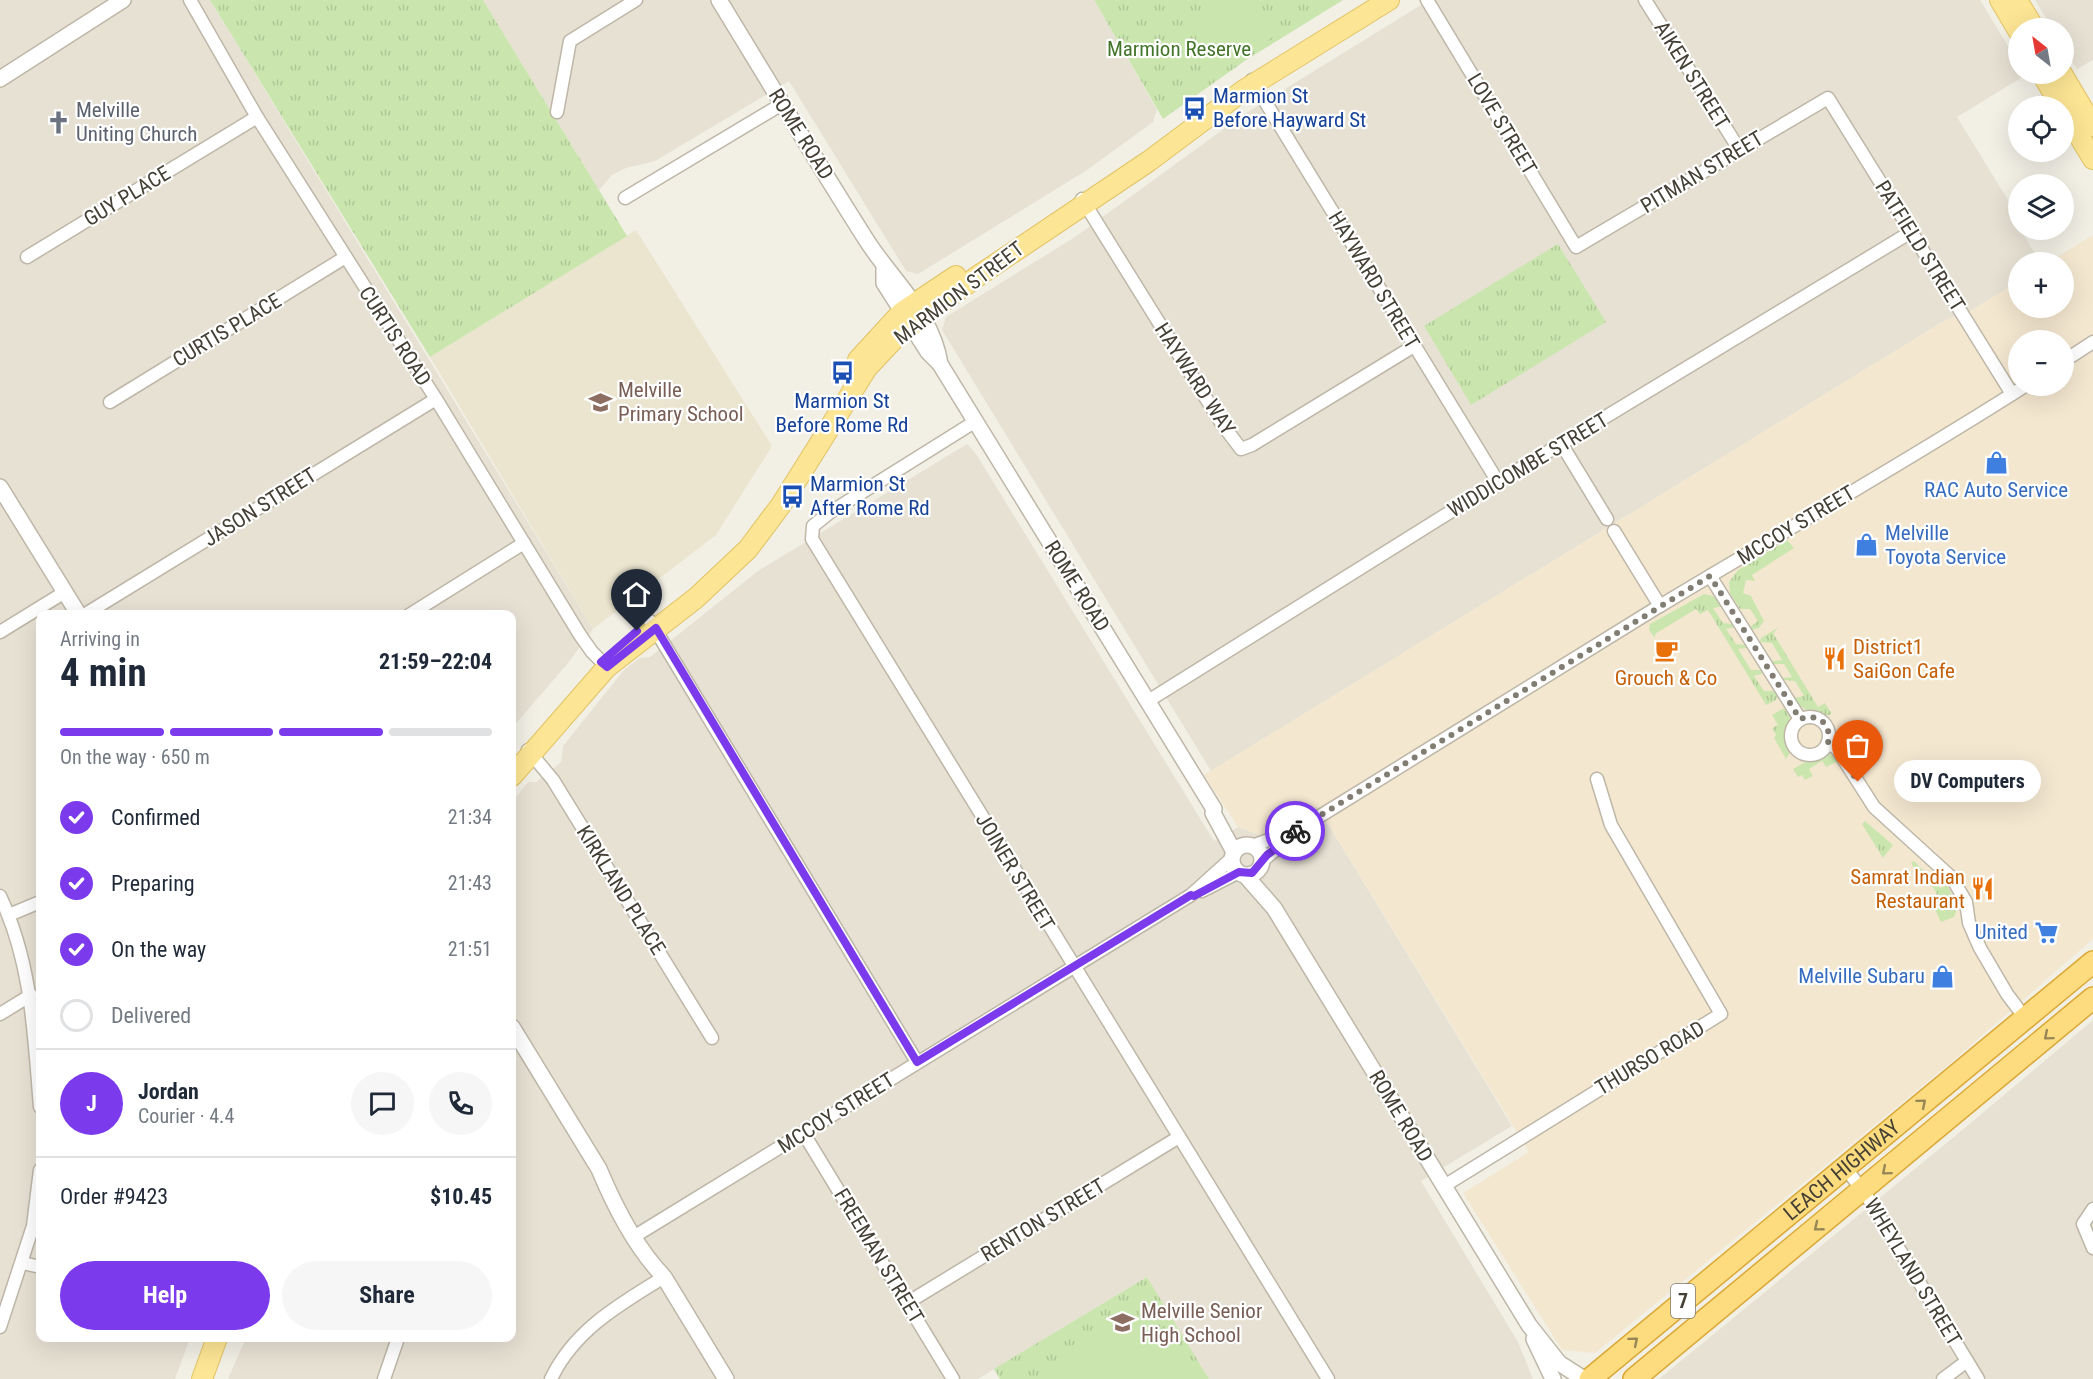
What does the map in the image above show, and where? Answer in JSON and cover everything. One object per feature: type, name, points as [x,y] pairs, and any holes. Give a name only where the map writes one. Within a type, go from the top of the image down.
[{"type":"highway","name":"LEACH HIGHWAY","points":[[1590,1379],[2093,962]]},
{"type":"highway","name":"LEACH HIGHWAY","points":[[1634,1379],[2093,998]]},
{"type":"main road","name":"MARMION STREET","points":[[522,754],[604,664],[653,624],[713,584],[748,549],[781,505],[867,368],[912,314],[1031,238],[1252,80],[1373,0]]},
{"type":"main road","name":"MARMION STREET","points":[[1252,80],[1389,0]]},
{"type":"main road","points":[[2000,0],[2011,18]]},
{"type":"main road","points":[[2017,0],[2028,18]]},
{"type":"main road","points":[[2068,84],[2093,126]]},
{"type":"main road","points":[[2074,128],[2093,159]]},
{"type":"main road","points":[[202,1379],[216,1342]]},
{"type":"main road","points":[[211,1379],[225,1342]]},
{"type":"street","points":[[0,79],[118,5],[137,0]]},
{"type":"street","name":"CURTIS ROAD","points":[[190,0],[257,117],[344,258],[436,399],[585,642],[604,664]]},
{"type":"street","points":[[557,112],[570,41],[636,0]]},
{"type":"street","name":"ROME ROAD","points":[[719,0],[884,268],[884,283],[912,314],[928,352],[940,364],[1214,809],[1213,813],[1233,855]]},
{"type":"street","name":"LOVE STREET","points":[[1427,0],[1576,247]]},
{"type":"street","name":"AIKEN STREET","points":[[1645,0],[1739,149]]},
{"type":"street","name":"HAYWARD STREET","points":[[1252,80],[1498,482]]},
{"type":"street","name":"PITMAN STREET","points":[[1576,247],[1828,98]]},
{"type":"street","name":"PATFIELD STREET","points":[[1828,98],[2008,388]]},
{"type":"street","points":[[625,198],[782,104]]},
{"type":"street","name":"GUY PLACE","points":[[27,257],[257,117]]},
{"type":"street","name":"HAYWARD WAY","points":[[1083,202],[1222,424],[1241,449],[1252,445],[1414,346]]},
{"type":"street","name":"WIDDICOMBE STREET","points":[[1148,701],[1498,482],[1911,232]]},
{"type":"street","name":"CURTIS PLACE","points":[[110,402],[344,258]]},
{"type":"street","points":[[2074,354],[2093,342]]},
{"type":"street","name":"MCCOY STREET","points":[[1191,895],[1194,896],[1251,869],[1290,838],[1291,834],[1660,606],[1790,531],[2009,396]]},
{"type":"street","name":"JASON STREET","points":[[92,610],[436,399]]},
{"type":"street","name":"JOINER STREET","points":[[976,422],[829,513],[813,526],[812,539],[1328,1379]]},
{"type":"street","points":[[1562,445],[1607,519]]},
{"type":"street","points":[[0,487],[76,610]]},
{"type":"street","points":[[1614,531],[1660,606]]},
{"type":"street","points":[[417,610],[524,543]]},
{"type":"street","points":[[1710,576],[1800,719]]},
{"type":"street","points":[[0,632],[64,592]]},
{"type":"street","points":[[653,624],[917,1062]]},
{"type":"street","points":[[1811,716],[1822,720],[1828,729],[1828,742],[1821,751],[1811,755],[1795,749],[1790,733],[1800,719],[1811,716]]},
{"type":"street","points":[[1828,742],[1837,748],[1874,807],[1952,878],[1966,902],[1971,929],[1980,948],[2007,994],[2025,1018]]},
{"type":"street","name":"KIRKLAND PLACE","points":[[522,754],[553,780],[712,1038]]},
{"type":"street","name":"THURSO ROAD","points":[[1444,1186],[1721,1014],[1611,825],[1597,779]]},
{"type":"street","name":"ROME ROAD","points":[[1214,809],[1218,810],[1251,846]]},
{"type":"street","name":"MCCOY STREET","points":[[1251,846],[1287,832],[1291,834]]},
{"type":"street","points":[[1241,846],[1251,846],[1258,851],[1251,869],[1233,865],[1233,855],[1241,846]]},
{"type":"street","name":"MCCOY STREET","points":[[638,1234],[1191,895],[1233,855]]},
{"type":"street","name":"ROME ROAD","points":[[1251,869],[1528,1326],[1553,1379]]},
{"type":"street","points":[[0,896],[9,915],[31,995],[36,1057]]},
{"type":"street","points":[[9,915],[36,904]]},
{"type":"street","points":[[0,1014],[31,995]]},
{"type":"street","points":[[516,1034],[638,1234],[652,1265],[664,1277],[726,1379]]},
{"type":"street","name":"FREEMAN STREET","points":[[804,1134],[953,1379]]},
{"type":"street","name":"RENTON STREET","points":[[907,1303],[1179,1137]]},
{"type":"street","name":"WHEYLAND STREET","points":[[1845,1167],[1863,1190],[1978,1379]]},
{"type":"street","points":[[0,1328],[23,1263],[33,1226],[36,1202]]},
{"type":"street","points":[[2093,1209],[2083,1224],[2093,1248]]},
{"type":"street","points":[[23,1263],[36,1266]]},
{"type":"street","points":[[551,1379],[571,1348],[592,1325],[614,1308],[664,1277]]},
{"type":"street","name":"ROME ROAD","points":[[1528,1326],[1559,1363],[1584,1379]]},
{"type":"street","points":[[384,1379],[397,1342]]},
{"type":"street","points":[[1942,1379],[1967,1361]]},
{"type":"shaded area","points":[[0,0],[210,0],[593,629],[568,663],[516,723],[516,610],[36,610],[36,1342],[189,1342],[175,1379],[0,1379]]},
{"type":"shaded area","points":[[483,0],[1094,0],[1157,110],[1153,122],[1087,170],[918,274],[906,271],[789,81],[655,161],[626,168],[612,175],[599,190]]},
{"type":"shaded area","points":[[1429,0],[1980,0],[2008,46],[2008,84],[2011,84],[1957,117],[2008,200],[2008,240],[2027,240],[2034,252],[2008,252],[2008,288],[1972,310],[1944,321],[1211,771],[942,330],[946,317],[1075,237],[1243,115]]},
{"type":"shaded area","points":[[2035,0],[2093,0],[2093,60],[2077,69],[2074,64],[2074,18],[2046,18]]},
{"type":"shaded area","name":"Melville Primary School","points":[[636,230],[772,446],[716,535],[593,629],[430,357]]},
{"type":"shaded area","points":[[2093,235],[2093,939],[1948,1065],[1595,1353],[1562,1350],[1463,1193],[1529,1152],[1317,806],[1263,836],[1238,827],[1204,775],[1944,321],[1972,310],[2008,288],[2008,318],[2074,318],[2074,252],[2065,252]]},
{"type":"shaded area","points":[[967,444],[976,454],[1214,841],[1238,827],[1263,836],[1317,806],[1512,1126],[1421,1181],[1518,1342],[1533,1379],[1209,1379],[1147,1277],[978,1379],[228,1379],[244,1342],[516,1342],[516,797],[528,782],[536,782],[561,762],[563,746],[624,670],[640,658],[650,657],[758,571]]},
{"type":"shaded area","points":[[2093,1020],[2093,1379],[1659,1379],[1966,1127]]},
{"type":"green space","points":[[210,0],[483,0],[627,236],[430,357]]},
{"type":"green space","name":"Marmion Reserve","points":[[1094,0],[1343,0],[1246,60],[1163,119]]},
{"type":"green space","points":[[1219,0],[1251,0],[1274,36],[1218,73],[1187,22]]},
{"type":"green space","points":[[1558,244],[1606,322],[1471,405],[1424,326]]},
{"type":"green space","points":[[1787,540],[1794,548],[1752,575],[1755,581],[1746,580],[1743,593],[1751,596],[1764,621],[1759,628],[1751,630],[1749,628],[1758,621],[1750,609],[1740,609],[1730,593],[1729,582],[1738,570]]},
{"type":"green space","points":[[1704,594],[1713,596],[1724,606],[1713,608],[1723,623],[1734,624],[1735,627],[1726,629],[1736,644],[1747,645],[1748,648],[1738,649],[1751,670],[1762,670],[1764,673],[1754,676],[1764,691],[1775,691],[1778,695],[1776,700],[1766,705],[1708,610],[1700,614],[1696,609],[1655,634],[1655,638],[1649,630],[1650,624]]},
{"type":"green space","points":[[1779,627],[1773,633],[1818,707],[1825,703],[1832,714],[1813,713],[1801,706],[1794,698],[1804,696],[1795,681],[1782,678],[1792,677],[1784,664],[1773,664],[1772,661],[1782,660],[1772,643],[1760,642],[1761,638]]},
{"type":"green space","points":[[1784,708],[1791,718],[1787,736],[1791,751],[1786,759],[1774,738],[1776,735],[1772,728],[1778,725],[1772,715]]},
{"type":"green space","points":[[1829,754],[1836,757],[1842,767],[1836,762],[1826,767],[1822,761],[1809,769],[1813,776],[1805,780],[1802,775],[1798,777],[1793,769],[1809,760]]},
{"type":"green space","points":[[1865,821],[1893,845],[1883,858],[1862,824]]},
{"type":"green space","points":[[1914,861],[1940,888],[1947,885],[1958,907],[1954,917],[1941,922],[1930,899],[1937,894],[1933,887],[1924,883],[1911,863]]},
{"type":"green space","name":"Melville Senior High School","points":[[1147,1277],[1209,1379],[1000,1379],[994,1369]]},
{"type":"green space","points":[[1136,1320],[1161,1329],[1175,1340],[1195,1379],[1047,1379],[1064,1353],[1090,1333],[1108,1324]]},
{"type":"way so far","points":[[1295,831],[1710,576],[1800,719],[1811,716],[1822,720],[1828,729],[1828,742],[1837,748],[1858,782]]},
{"type":"place","name":"Marmion St Before Hayward St","points":[[1195,108]]},
{"type":"place","name":"Melville Uniting Church","points":[[58,122]]},
{"type":"place","name":"Marmion St Before Rome Rd","points":[[842,373]]},
{"type":"place","name":"Melville Primary School","points":[[600,402]]},
{"type":"place","name":"RAC Auto Service","points":[[1996,462]]},
{"type":"place","name":"Marmion St After Rome Rd","points":[[792,496]]},
{"type":"place","name":"Melville Toyota Service","points":[[1867,545]]},
{"type":"place","name":"Grouch & Co","points":[[1666,650]]},
{"type":"place","name":"District1 SaiGon Cafe","points":[[1835,659]]},
{"type":"place","name":"DV Computers","points":[[1858,782]]},
{"type":"place","name":"Samrat Indian Restaurant","points":[[1983,889]]},
{"type":"place","name":"United","points":[[2046,932]]},
{"type":"place","name":"Melville Subaru","points":[[1943,976]]},
{"type":"place","name":"Melville Senior High School","points":[[1123,1323]]},
{"type":"route","points":[[637,631],[601,662],[607,667],[656,628],[917,1062],[1191,895],[1194,896],[1239,872],[1252,873],[1258,869],[1267,855],[1290,838],[1295,831]]}]
